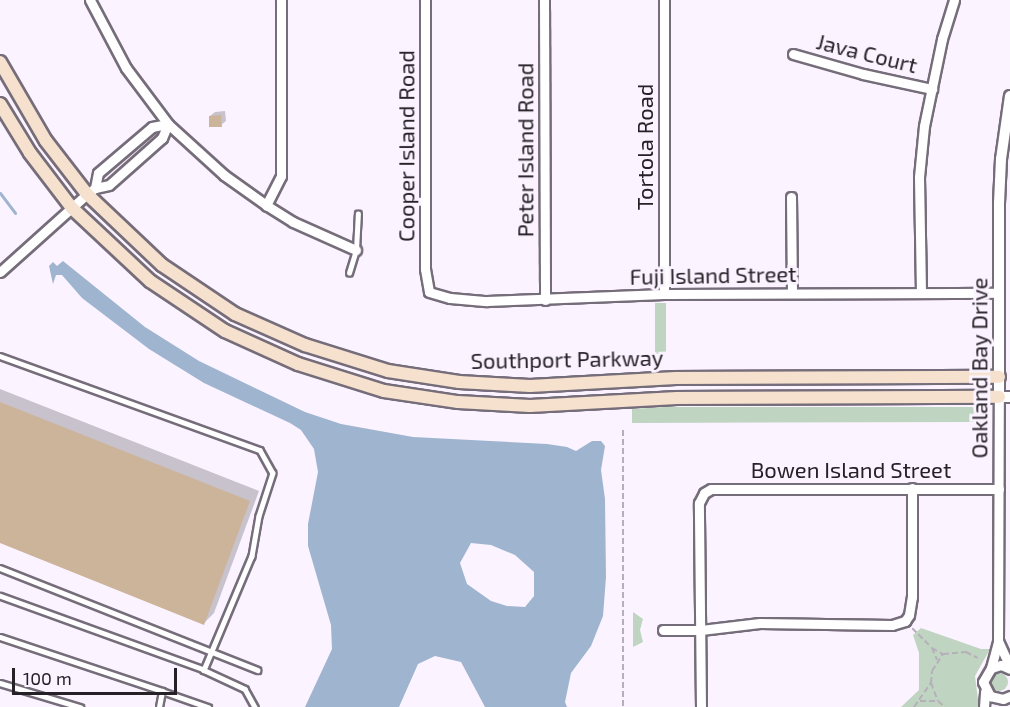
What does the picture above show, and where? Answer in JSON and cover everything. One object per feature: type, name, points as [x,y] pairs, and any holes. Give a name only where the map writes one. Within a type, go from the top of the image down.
[{"type":"main road","name":"Southport Parkway","points":[[0,62],[46,141],[162,265],[235,314],[305,345],[388,372],[459,382],[530,386],[676,378],[1004,377]]},
{"type":"main road","name":"Southport Parkway","points":[[0,104],[30,153],[72,208],[150,281],[225,332],[298,364],[384,391],[458,402],[530,406],[677,398],[1004,397]]},
{"type":"street","points":[[90,0],[126,68],[168,124],[224,175],[266,205],[293,222],[356,250]]},
{"type":"street","points":[[266,205],[281,176],[281,0]]},
{"type":"street","name":"Cooper Island Road","points":[[425,0],[425,269],[429,292]]},
{"type":"street","name":"Peter Island Road","points":[[544,0],[545,300]]},
{"type":"street","name":"Tortola Road","points":[[664,0],[664,294]]},
{"type":"street","points":[[921,292],[920,177],[932,88],[948,16],[954,0]]},
{"type":"street","name":"Java Court","points":[[794,54],[863,74],[932,88]]},
{"type":"street","name":"Oakland Bay Drive","points":[[985,691],[984,676],[991,668],[998,641],[999,489],[1004,397],[999,293],[999,203],[1010,96]]},
{"type":"street","points":[[91,191],[98,173],[152,126],[168,124]]},
{"type":"street","points":[[0,272],[91,191],[109,185],[162,138],[168,124]]},
{"type":"street","points":[[791,197],[792,292]]},
{"type":"street","name":"Fuji Island Street","points":[[429,292],[450,298],[487,301],[664,294],[999,293]]},
{"type":"street","name":"Bowen Island Street","points":[[701,630],[699,503],[704,493],[711,489],[999,489]]},
{"type":"street","points":[[663,630],[701,630],[760,623],[892,625],[904,621],[909,615],[912,597],[912,489]]},
{"type":"street","points":[[701,630],[701,707]]},
{"type":"street","name":"Oakland Bay Drive","points":[[998,641],[1010,668]]},
{"type":"street","points":[[991,668],[1001,665],[1010,668]]},
{"type":"street","points":[[985,691],[995,699],[1010,696]]},
{"type":"street","points":[[984,707],[985,691]]},
{"type":"street","points":[[999,707],[1010,696]]},
{"type":"lane","points":[[349,273],[356,250],[358,214]]},
{"type":"lane","points":[[0,356],[260,450],[273,473],[259,516],[252,556],[204,670]]},
{"type":"lane","points":[[0,568],[258,670]]},
{"type":"lane","points":[[0,596],[204,670],[245,688],[255,707]]},
{"type":"lane","points":[[0,637],[208,707]]},
{"type":"lane","points":[[0,683],[80,707]]},
{"type":"lane","points":[[159,707],[162,691]]},
{"type":"path","points":[[623,430],[623,707]]},
{"type":"path","points":[[904,621],[932,648],[943,654],[966,652],[978,658]]},
{"type":"path","points":[[932,648],[937,660]]},
{"type":"path","points":[[914,707],[931,683],[937,660],[943,654]]},
{"type":"path","points":[[931,683],[938,701],[945,707]]},
{"type":"path","points":[[920,701],[938,701]]},
{"type":"green space","points":[[655,303],[666,303],[666,354],[655,354]]},
{"type":"green space","points":[[664,407],[972,407],[985,413],[990,427],[973,422],[632,423],[632,409]]},
{"type":"green space","points":[[633,612],[643,619],[640,630],[643,642],[633,647]]},
{"type":"green space","points":[[921,628],[981,649],[990,649],[975,676],[979,707],[901,707],[919,690],[919,653],[913,635]]},
{"type":"green space","points":[[999,673],[1005,676],[1008,682],[1005,688],[999,691],[993,688],[990,682],[993,676]]},
{"type":"water","points":[[63,261],[145,327],[199,361],[305,412],[341,424],[413,437],[547,444],[576,451],[592,441],[601,441],[605,446],[601,470],[605,499],[606,577],[603,616],[591,646],[571,673],[565,702],[567,707],[485,707],[461,662],[435,656],[418,664],[399,707],[305,707],[332,649],[331,625],[308,546],[308,524],[318,472],[314,449],[301,430],[290,423],[204,383],[149,349],[82,298],[62,275],[56,275],[53,284],[49,266],[53,262],[57,266]],"holes":[[[471,543],[491,545],[515,555],[534,572],[534,596],[525,607],[507,606],[491,601],[467,584],[460,563]]]},
{"type":"building","points":[[221,115],[222,127],[209,127],[209,116]]},
{"type":"building","points":[[0,402],[250,501],[204,625],[0,543]]},
{"type":"waterway","points":[[0,193],[15,213]]}]
